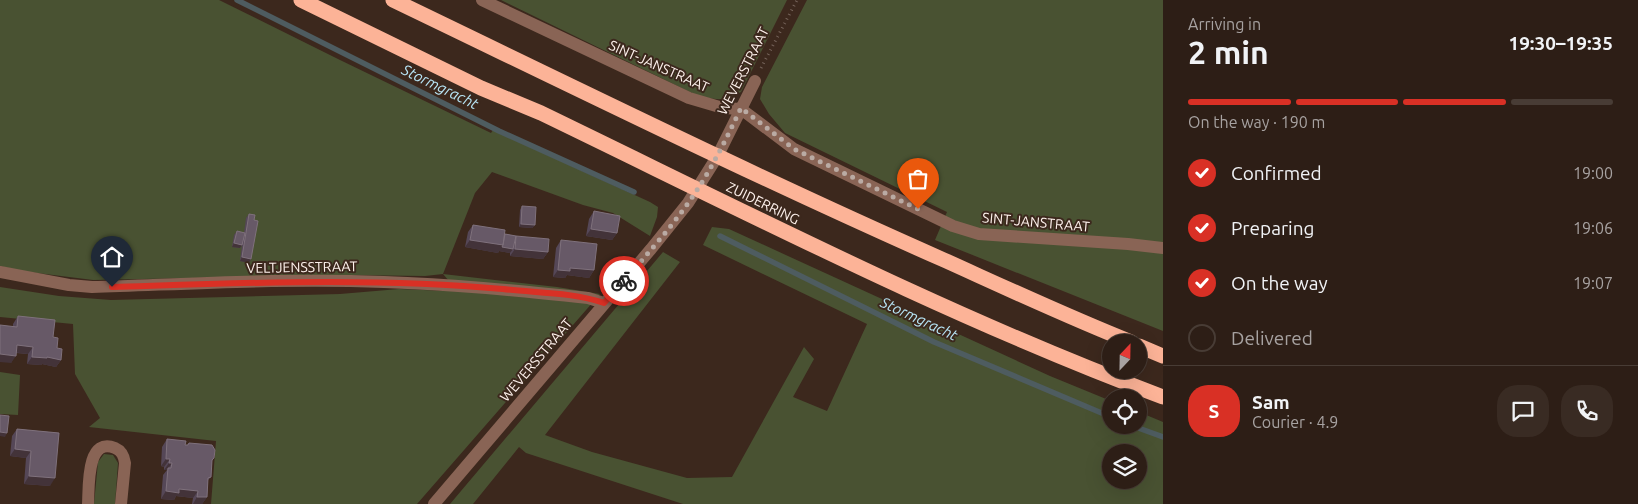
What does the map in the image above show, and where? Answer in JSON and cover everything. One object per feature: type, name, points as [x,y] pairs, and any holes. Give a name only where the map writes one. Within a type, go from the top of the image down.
[{"type":"highway","name":"ZUIDERRING","points":[[300,0],[889,282],[1016,338],[1163,397]]},
{"type":"highway","name":"ZUIDERRING","points":[[393,0],[717,157],[886,235],[1113,334]]},
{"type":"highway","points":[[1148,350],[1163,356]]},
{"type":"street","name":"SINT-JANSTRAAT","points":[[482,0],[689,98],[723,108],[741,108],[794,149],[953,226],[980,234],[1163,248]]},
{"type":"street","name":"WEVERSTRAAT","points":[[698,189],[717,157],[755,81]]},
{"type":"street","name":"WEVERSSTRAAT","points":[[434,504],[651,249],[698,189]]},
{"type":"street","name":"VELTJENSSTRAAT","points":[[0,272],[69,285],[92,287],[292,282],[383,282],[493,288],[588,298],[604,303]]},
{"type":"street","points":[[88,504],[92,460],[98,450],[109,446],[122,452],[124,458],[121,504]]},
{"type":"path","name":"WEVERSTRAAT","points":[[755,81],[797,0]]},
{"type":"green space","points":[[0,0],[219,0],[491,133],[493,130],[650,202],[658,207],[657,217],[650,236],[613,213],[583,205],[492,172],[475,193],[443,274],[425,276],[345,275],[93,280],[21,271],[0,266]]},
{"type":"green space","points":[[501,0],[787,0],[741,92],[724,99],[719,99],[696,95]]},
{"type":"green space","points":[[807,0],[1163,0],[1163,331],[935,240],[947,212],[785,133],[769,114],[760,99],[762,87]]},
{"type":"green space","points":[[712,227],[729,229],[1050,376],[1102,397],[1102,434],[1147,434],[1147,415],[1163,422],[1163,504],[683,504],[526,453],[519,447],[473,504],[450,504],[663,252],[680,262],[545,435],[592,452],[687,478],[732,477],[804,347],[814,359],[793,397],[827,411],[867,324],[703,245]]},
{"type":"green space","points":[[443,274],[557,287],[600,294],[417,504],[211,504],[216,441],[89,427],[100,418],[75,374],[73,324],[0,317],[0,287],[59,296],[111,300],[340,294],[399,289],[447,291],[449,281]]},
{"type":"green space","points":[[0,372],[20,375],[18,415],[0,414]]},
{"type":"green space","points":[[104,454],[113,455],[118,463],[115,504],[94,504],[98,462]]},
{"type":"building","points":[[522,206],[536,207],[535,225],[521,224]]},
{"type":"building","points":[[594,211],[620,216],[617,233],[591,229]]},
{"type":"building","points":[[249,214],[255,215],[254,220],[258,221],[251,259],[242,257]]},
{"type":"building","points":[[473,225],[505,230],[503,245],[470,240]]},
{"type":"building","points":[[237,231],[245,233],[242,245],[234,243]]},
{"type":"building","points":[[505,234],[516,236],[513,249],[502,247]]},
{"type":"building","points":[[516,236],[549,239],[548,252],[515,249]]},
{"type":"building","points":[[561,240],[597,244],[594,270],[570,268],[570,271],[558,270]]},
{"type":"building","points":[[18,316],[55,320],[53,337],[58,338],[57,348],[62,349],[61,360],[47,357],[32,357],[33,347],[17,345],[16,356],[0,354],[0,325],[17,327]]},
{"type":"building","points":[[0,415],[9,416],[7,433],[0,432]]},
{"type":"building","points":[[17,429],[59,433],[55,478],[29,476],[31,451],[15,449]]},
{"type":"building","points":[[167,439],[186,441],[185,445],[189,443],[212,445],[215,450],[212,460],[211,477],[208,478],[207,497],[197,497],[198,491],[179,489],[179,493],[166,491],[168,468],[171,468],[172,463],[169,463],[170,459],[166,459]]},
{"type":"waterway","name":"Stormgracht","points":[[237,0],[499,131],[634,192]]},
{"type":"waterway","name":"Stormgracht","points":[[720,236],[934,342],[1102,413]]},
{"type":"waterway","name":"Stormgracht","points":[[1147,431],[1163,437]]},
{"type":"way so far","points":[[624,281],[698,189],[717,157],[741,108],[772,134],[794,149],[918,209]]},
{"type":"route","points":[[112,287],[292,282],[383,282],[518,291],[588,298],[604,303],[624,281]]}]
